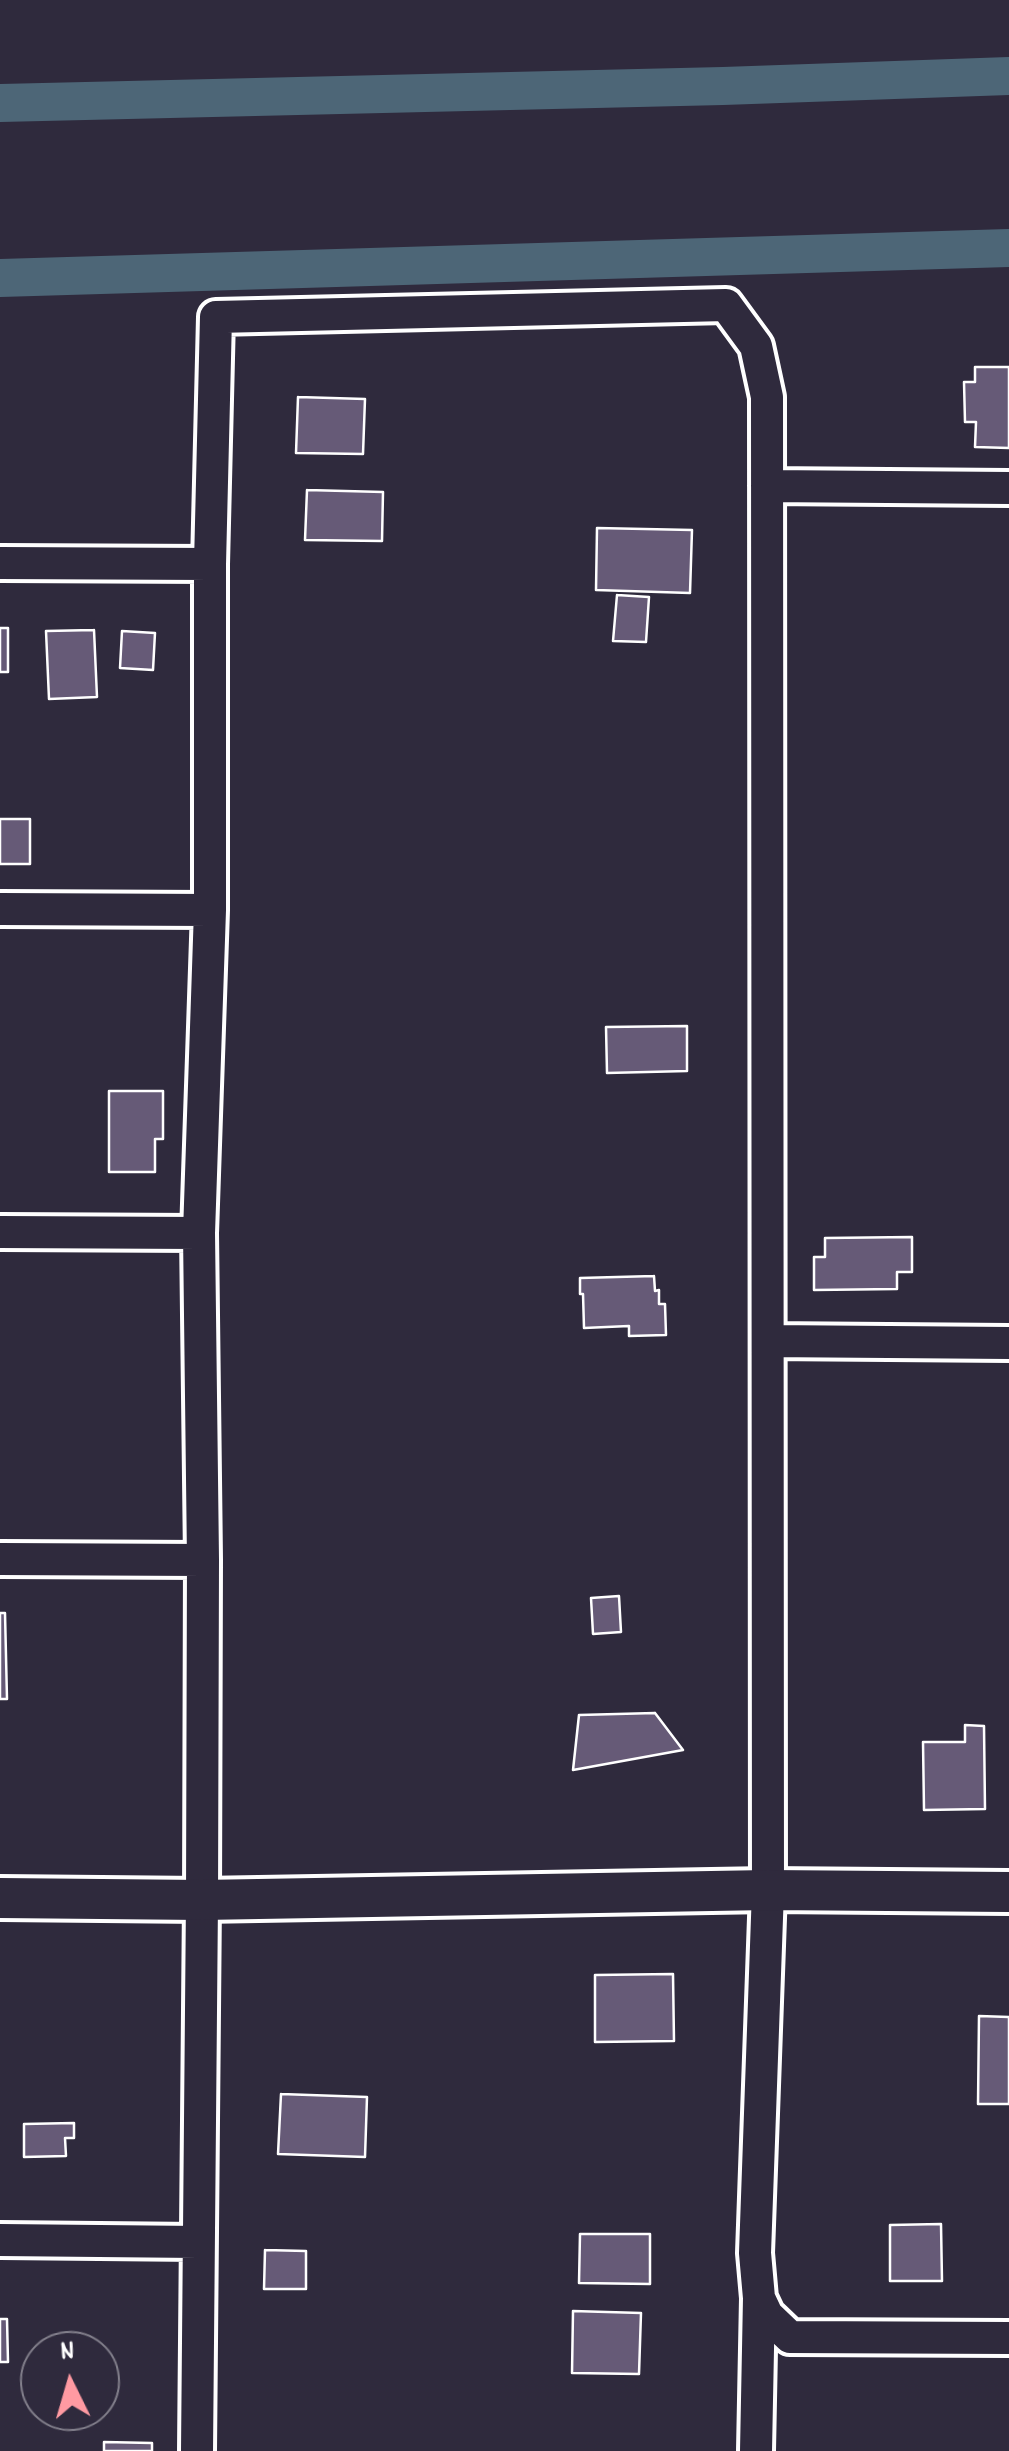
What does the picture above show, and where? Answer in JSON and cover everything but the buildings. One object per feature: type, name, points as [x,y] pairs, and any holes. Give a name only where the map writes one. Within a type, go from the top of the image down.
[{"type":"street","points":[[197,2451],[203,1560],[199,1233],[210,910],[210,564],[216,318],[726,304],[756,346],[766,397],[768,1890],[755,2253],[759,2298],[756,2451]]},
{"type":"street","points":[[766,486],[1009,488]]},
{"type":"street","points":[[0,563],[210,564]]},
{"type":"street","points":[[0,910],[210,910]]},
{"type":"street","points":[[0,1232],[199,1233]]},
{"type":"street","points":[[768,1341],[1009,1343]]},
{"type":"street","points":[[0,1559],[203,1560]]},
{"type":"street","points":[[0,1898],[202,1900],[768,1890],[1009,1892]]},
{"type":"street","points":[[0,2240],[198,2242]]},
{"type":"street","points":[[759,2298],[767,2315],[790,2336],[1009,2338]]},
{"type":"waterway","points":[[0,103],[1009,76]]},
{"type":"waterway","points":[[0,278],[1009,248]]}]
